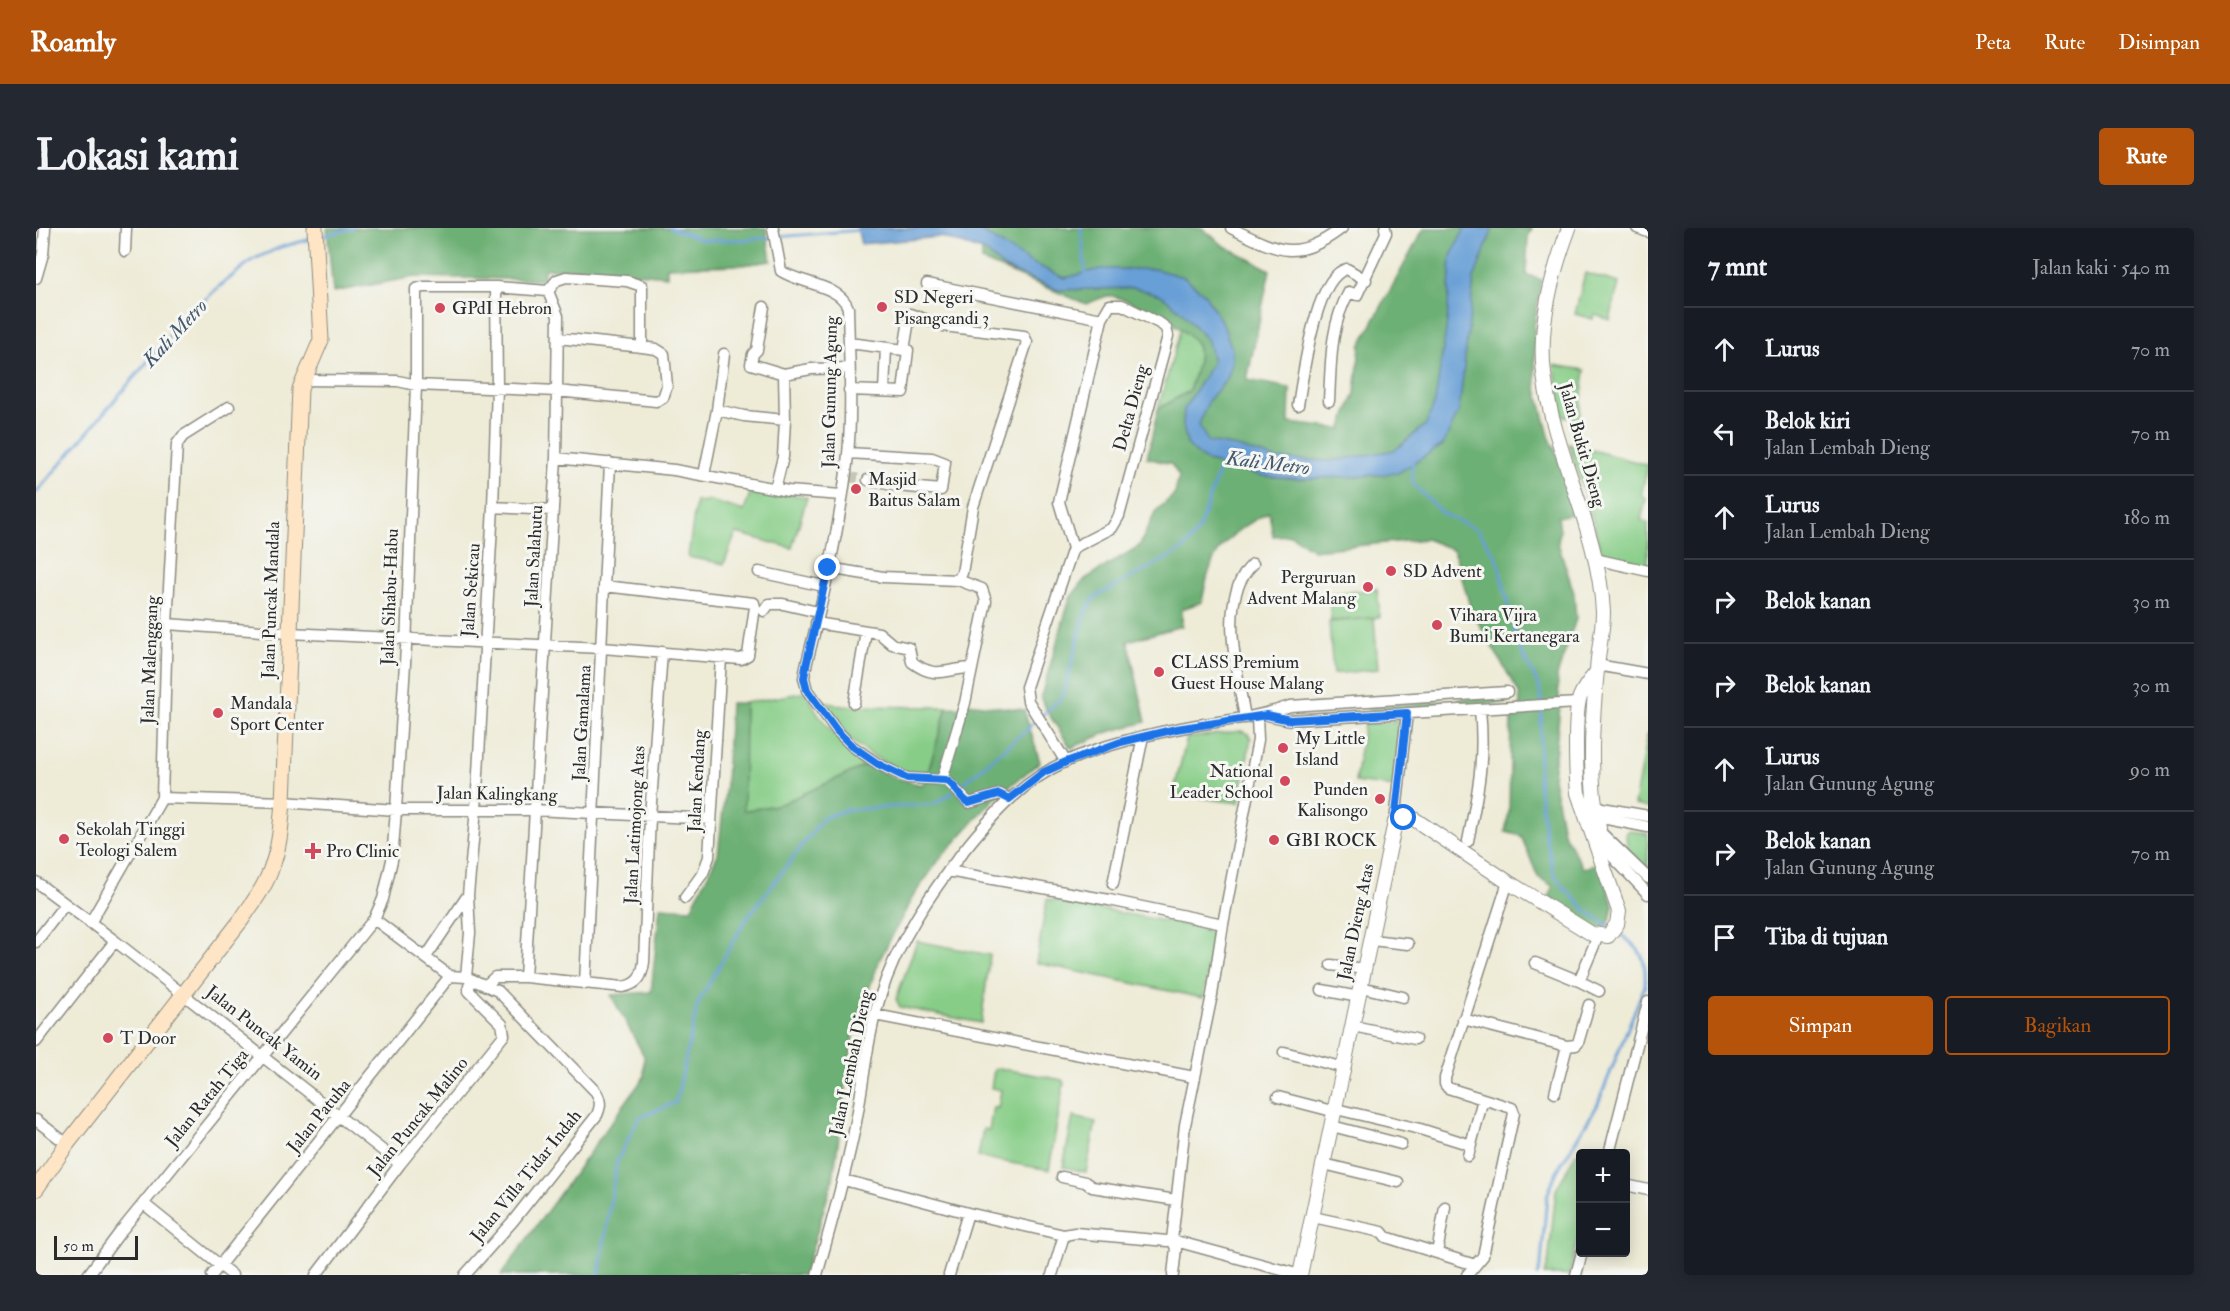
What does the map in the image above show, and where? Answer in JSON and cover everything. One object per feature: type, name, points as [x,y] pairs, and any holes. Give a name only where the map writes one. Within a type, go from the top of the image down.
[{"type":"main road","name":"Jalan Puncak Mandala","points":[[183,995],[261,891],[272,867],[280,832],[297,436],[302,380],[320,347],[321,326],[315,228]]},
{"type":"main road","name":"Jalan Puncak Yamin","points":[[36,1189],[67,1144],[183,995]]},
{"type":"street","points":[[36,278],[43,254],[45,228]]},
{"type":"street","points":[[125,250],[126,228]]},
{"type":"street","name":"Jalan Gunung Agung","points":[[773,228],[781,270],[821,286],[845,301],[848,308],[849,390],[846,476],[806,666],[804,678],[807,690],[837,731],[852,746],[889,770],[907,778],[946,781]]},
{"type":"street","points":[[1231,228],[1274,249],[1293,251],[1315,245],[1342,228]]},
{"type":"street","points":[[1329,400],[1331,346],[1340,308],[1349,292],[1357,295],[1366,280],[1386,232],[1385,228]]},
{"type":"street","name":"Jalan Bukit Dieng","points":[[1569,228],[1551,284],[1544,336],[1544,374],[1551,408],[1595,559],[1603,615],[1595,696],[1592,766],[1594,824],[1619,912],[1617,924],[1603,936]]},
{"type":"street","points":[[1637,228],[1648,232]]},
{"type":"street","points":[[1298,405],[1311,330],[1331,279],[1340,270],[1347,269],[1366,280]]},
{"type":"street","points":[[496,287],[548,291],[557,280],[566,277],[639,284],[643,288],[642,347]]},
{"type":"street","points":[[927,284],[1102,319],[1059,502],[1073,548],[1027,682],[1027,696],[1066,762]]},
{"type":"street","name":"Jalan Sihabu-Habu","points":[[396,810],[406,638],[416,385],[416,289],[423,287],[496,287]]},
{"type":"street","name":"Jalan Sekicau","points":[[470,979],[468,895],[476,809],[493,507],[497,387],[496,287]]},
{"type":"street","name":"Jalan Salahutu","points":[[525,977],[556,458],[558,316],[548,291]]},
{"type":"street","name":"Delta Dieng","points":[[1073,548],[1112,528],[1116,523],[1168,336],[1166,328],[1161,324],[1119,304],[1110,304],[1102,319]]},
{"type":"street","points":[[764,307],[757,350],[753,354],[751,364],[785,374],[811,369],[849,368]]},
{"type":"street","points":[[904,350],[910,314],[944,326],[1027,338],[973,507],[961,577],[958,580]]},
{"type":"street","points":[[302,380],[398,381],[416,385],[497,387],[660,400],[663,398],[667,386],[664,354],[656,349],[558,338]]},
{"type":"street","points":[[849,343],[908,350],[903,392],[849,390]]},
{"type":"street","points":[[884,391],[886,348]]},
{"type":"street","points":[[704,475],[717,410],[724,354]]},
{"type":"street","points":[[775,489],[783,457],[785,374]]},
{"type":"street","name":"Jalan Malenggang","points":[[90,924],[162,798],[167,624],[177,444],[183,436],[230,407]]},
{"type":"street","points":[[717,410],[744,416],[785,420]]},
{"type":"street","points":[[848,453],[932,458],[945,464],[941,490],[897,486],[868,480]]},
{"type":"street","points":[[556,458],[610,462],[704,475],[775,489],[842,495]]},
{"type":"street","name":"Jalan Gamalama","points":[[585,984],[610,462]]},
{"type":"street","points":[[493,507],[553,510]]},
{"type":"street","points":[[1595,559],[1648,571]]},
{"type":"street","points":[[1245,718],[1235,653],[1232,611],[1235,590],[1253,564]]},
{"type":"street","points":[[828,568],[883,577],[958,580],[982,589],[986,597],[965,703],[946,781],[969,803],[999,794],[1009,799]]},
{"type":"street","points":[[759,572],[824,586]]},
{"type":"street","points":[[167,624],[289,633],[602,648],[721,658],[741,659],[748,655],[754,603],[604,586]]},
{"type":"street","points":[[764,611],[769,604],[777,603],[817,618],[879,633],[892,644],[909,648],[912,662],[932,672],[953,672],[960,668],[972,668]]},
{"type":"street","points":[[854,704],[866,631]]},
{"type":"street","name":"Jalan Latimojong Atas","points":[[585,984],[632,986],[639,981],[642,974],[650,816],[662,652]]},
{"type":"street","name":"Jalan Kendang","points":[[685,898],[703,873],[708,857],[721,658]]},
{"type":"street","points":[[1597,669],[1648,674]]},
{"type":"street","name":"Jalan Bukit Dieng","points":[[1594,824],[1578,793],[1578,703],[1584,688],[1597,669]]},
{"type":"street","points":[[1262,715],[1290,706],[1507,692]]},
{"type":"street","points":[[1450,696],[1450,711]]},
{"type":"street","points":[[1262,715],[1290,720],[1559,705],[1578,703],[1595,696]]},
{"type":"street","points":[[1358,702],[1358,715]]},
{"type":"street","points":[[1290,706],[1290,720]]},
{"type":"street","points":[[1468,841],[1482,767],[1483,741],[1480,709]]},
{"type":"street","points":[[1395,822],[1407,713]]},
{"type":"street","points":[[1173,1275],[1176,1248],[1172,1240],[1185,1125],[1212,994],[1262,715]]},
{"type":"street","name":"Jalan Lembah Dieng","points":[[817,1275],[844,1180],[880,996],[908,933],[927,899],[948,871],[1009,799],[1044,772],[1099,748],[1143,736],[1262,715]]},
{"type":"street","points":[[1113,884],[1143,736]]},
{"type":"street","name":"Jalan Kalingkang","points":[[162,798],[283,802],[396,810],[535,810],[711,819]]},
{"type":"street","name":"Jalan Ratah Tiga","points":[[88,1275],[374,919],[388,880],[396,810]]},
{"type":"street","points":[[1594,824],[1648,816]]},
{"type":"street","points":[[1395,822],[1404,818],[1414,819],[1508,882],[1603,936],[1579,981]]},
{"type":"street","name":"Jalan Dieng Atas","points":[[1300,1275],[1395,822]]},
{"type":"street","points":[[1594,824],[1648,827]]},
{"type":"street","points":[[1594,824],[1609,842],[1648,878]]},
{"type":"street","points":[[1594,824],[1648,894]]},
{"type":"street","points":[[948,871],[1109,900],[1223,924]]},
{"type":"street","points":[[36,882],[183,995]]},
{"type":"street","points":[[1467,1275],[1483,1256],[1514,1113],[1512,1108],[1453,1090],[1445,1084],[1463,1019],[1508,882]]},
{"type":"street","points":[[426,957],[468,895]]},
{"type":"street","points":[[36,942],[65,904]]},
{"type":"street","points":[[374,919],[450,976]]},
{"type":"street","points":[[1371,940],[1408,944]]},
{"type":"street","points":[[36,1042],[115,941]]},
{"type":"street","points":[[1535,963],[1599,991]]},
{"type":"street","points":[[1331,965],[1365,969]]},
{"type":"street","name":"Jalan Villa Tidar Indah","points":[[450,976],[470,979],[506,997],[596,1092],[601,1106],[597,1115],[513,1221],[465,1275]]},
{"type":"street","name":"Jalan Patuha","points":[[212,1275],[450,976]]},
{"type":"street","points":[[486,985],[495,977],[525,977],[585,984]]},
{"type":"street","name":"Jalan Puncak Malino","points":[[316,1275],[400,1164],[504,1035],[501,1024],[469,991],[470,979]]},
{"type":"street","points":[[1322,990],[1403,997]]},
{"type":"street","name":"Jalan Puncak Yamin","points":[[183,995],[400,1164]]},
{"type":"street","points":[[1610,1149],[1648,1002]]},
{"type":"street","points":[[1463,1019],[1568,1046],[1578,1043],[1589,1005]]},
{"type":"street","points":[[875,1015],[1194,1077]]},
{"type":"street","points":[[1353,1026],[1415,1039]]},
{"type":"street","points":[[1555,1093],[1568,1046]]},
{"type":"street","points":[[1284,1052],[1345,1068]]},
{"type":"street","points":[[1278,1097],[1420,1129],[1469,1150],[1483,1099]]},
{"type":"street","points":[[36,1120],[67,1144]]},
{"type":"street","points":[[1332,1126],[1401,1144]]},
{"type":"street","points":[[1324,1164],[1398,1182]]},
{"type":"street","points":[[1062,1177],[1085,1182],[1092,1187],[1176,1200]]},
{"type":"street","points":[[844,1180],[968,1213],[1064,1235],[1075,1233],[1172,1240],[1300,1275]]},
{"type":"street","points":[[1630,1186],[1648,1191]]},
{"type":"street","points":[[144,1204],[232,1275]]},
{"type":"street","points":[[1437,1253],[1445,1207]]},
{"type":"street","points":[[949,1275],[968,1213]]},
{"type":"street","points":[[1313,1217],[1382,1232],[1386,1237],[1475,1265]]},
{"type":"street","points":[[1052,1275],[1064,1235]]},
{"type":"street","points":[[1576,1275],[1581,1257]]},
{"type":"green space","points":[[327,228],[766,228],[771,261],[742,265],[667,267],[667,276],[589,269],[544,269],[544,280],[414,277],[333,292]]},
{"type":"green space","points":[[982,228],[1202,228],[1223,245],[1270,270],[1247,380],[1290,388],[1289,423],[1341,429],[1355,393],[1360,346],[1424,228],[1532,228],[1528,237],[1526,274],[1541,280],[1534,327],[1536,385],[1549,436],[1562,466],[1575,513],[1558,517],[1560,530],[1558,543],[1574,593],[1576,619],[1557,676],[1560,706],[1553,778],[1563,832],[1583,868],[1600,864],[1613,905],[1610,921],[1601,931],[1590,928],[1549,897],[1553,886],[1538,877],[1521,836],[1505,832],[1509,811],[1511,715],[1521,715],[1519,693],[1471,610],[1454,550],[1426,539],[1313,550],[1291,535],[1273,536],[1269,512],[1253,521],[1230,538],[1215,557],[1202,602],[1182,609],[1182,626],[1128,641],[1146,722],[1108,732],[1071,748],[1046,710],[1041,696],[1070,598],[1085,579],[1139,546],[1156,511],[1175,494],[1179,476],[1171,464],[1147,458],[1158,409],[1189,391],[1196,368],[1198,350],[1192,339],[1171,322],[1128,301],[1108,296],[1086,304],[982,261]]},
{"type":"green space","points":[[1585,273],[1619,283],[1610,320],[1595,315],[1593,319],[1575,314]]},
{"type":"green space","points":[[1181,328],[1192,338],[1197,347],[1198,359],[1195,373],[1189,391],[1158,409]]},
{"type":"green space","points":[[1554,365],[1585,370],[1579,420],[1563,416]]},
{"type":"green space","points":[[1569,444],[1648,465],[1641,496],[1646,499],[1641,520],[1648,523],[1648,565],[1601,555],[1594,524]]},
{"type":"green space","points":[[752,488],[807,497],[792,548],[736,533],[724,564],[688,557],[696,501],[705,503],[707,500],[744,511]]},
{"type":"green space","points":[[1377,589],[1380,617],[1331,621],[1329,594]]},
{"type":"green space","points":[[1374,618],[1378,669],[1333,674],[1329,622]]},
{"type":"green space","points":[[806,692],[832,732],[867,765],[781,804],[743,811],[745,703]]},
{"type":"green space","points":[[1505,698],[1507,703],[1458,705],[1457,703],[1459,699]]},
{"type":"green space","points":[[818,700],[842,706],[947,707],[927,776],[905,774],[868,753],[852,741]]},
{"type":"green space","points":[[1443,701],[1442,705],[1369,710],[1367,708],[1367,706]]},
{"type":"green space","points":[[730,703],[745,703],[744,811],[781,804],[867,765],[896,778],[922,785],[927,776],[947,707],[967,708],[968,703],[1024,710],[1040,762],[994,799],[939,860],[914,895],[880,959],[854,1030],[833,1179],[804,1275],[501,1275],[644,1077],[644,1056],[611,995],[651,992],[660,907],[691,909],[718,854],[726,783]]},
{"type":"green space","points":[[1401,721],[1394,787],[1355,782],[1364,724]]},
{"type":"green space","points":[[1241,731],[1247,733],[1251,738],[1239,803],[1173,794],[1187,738]]},
{"type":"green space","points":[[1648,734],[1648,808],[1634,805]]},
{"type":"green space","points":[[1630,830],[1648,834],[1648,869],[1627,848],[1626,833]]},
{"type":"green space","points":[[1047,899],[1201,928],[1210,932],[1214,943],[1203,998],[1036,963]]},
{"type":"green space","points":[[917,941],[990,955],[981,1023],[900,1007],[896,999]]},
{"type":"green space","points":[[999,1068],[1062,1080],[1064,1083],[1049,1170],[978,1157],[983,1129],[989,1130],[993,1107],[998,1108],[1001,1090],[991,1088],[994,1070]]},
{"type":"green space","points":[[1073,1117],[1096,1122],[1086,1172],[1063,1167]]},
{"type":"green space","points":[[1576,1153],[1576,1248],[1569,1275],[1544,1275],[1548,1264],[1556,1190]]},
{"type":"water","points":[[857,228],[976,228],[1030,262],[1065,278],[1100,269],[1155,269],[1184,277],[1204,293],[1223,324],[1232,349],[1232,363],[1227,379],[1209,400],[1199,425],[1208,442],[1237,447],[1276,459],[1332,461],[1395,450],[1426,424],[1435,402],[1447,323],[1451,256],[1465,228],[1493,228],[1474,279],[1459,411],[1443,445],[1398,473],[1298,479],[1262,476],[1204,460],[1187,445],[1183,425],[1184,409],[1213,362],[1208,341],[1181,311],[1161,295],[1135,288],[1058,290],[1004,268],[986,252],[941,237],[861,244]]},
{"type":"waterway","name":"Kali Metro","points":[[320,237],[353,228]]},
{"type":"waterway","name":"Kali Metro","points":[[670,228],[703,240],[743,240],[860,230]]},
{"type":"waterway","points":[[1081,228],[1086,277]]},
{"type":"waterway","name":"Kali Metro","points":[[36,493],[171,334],[215,290],[252,260],[281,247],[311,239]]},
{"type":"waterway","points":[[1412,460],[1413,484],[1443,514],[1478,530],[1497,558],[1514,629],[1523,655],[1539,686],[1542,707],[1538,780],[1545,834],[1554,874],[1587,911],[1609,926]]},
{"type":"waterway","points":[[958,788],[1063,696],[1086,611],[1095,597],[1182,550],[1198,531],[1222,462]]},
{"type":"waterway","points":[[599,1275],[617,1161],[639,1118],[676,1102],[698,1003],[745,921],[823,818],[845,810],[935,804],[953,792]]},
{"type":"waterway","points":[[1537,1275],[1541,1264],[1547,1196],[1557,1171],[1597,1106],[1645,985],[1645,966],[1640,953],[1617,932]]},
{"type":"tunnel","points":[[848,477],[868,480]]},
{"type":"place","name":"SD Negeri Pisangcandi 3","points":[[882,307]]},
{"type":"place","name":"GPdI Hebron","points":[[440,308]]},
{"type":"place","name":"Masjid Baitus Salam","points":[[856,489]]},
{"type":"place","name":"SD Advent","points":[[1391,571]]},
{"type":"place","name":"Perguruan Advent Malang","points":[[1368,587]]},
{"type":"place","name":"Vihara Vijra Bumi Kertanegara","points":[[1437,625]]},
{"type":"place","name":"CLASS Premium Guest House Malang","points":[[1159,672]]},
{"type":"place","name":"Mandala Sport Center","points":[[218,713]]},
{"type":"place","name":"My Little Island","points":[[1283,748]]},
{"type":"place","name":"National Leader School","points":[[1285,781]]},
{"type":"place","name":"Punden Kalisongo","points":[[1380,799]]},
{"type":"place","name":"Sekolah Tinggi Teologi Salem","points":[[64,839]]},
{"type":"place","name":"GBI ROCK","points":[[1274,840]]},
{"type":"place","name":"Pro Clinic","points":[[313,851]]},
{"type":"place","name":"T Door","points":[[108,1038]]},
{"type":"route","points":[[828,568],[806,666],[804,678],[807,690],[837,731],[852,746],[878,764],[907,778],[946,780],[969,803],[999,794],[1009,799],[1044,772],[1099,748],[1143,736],[1208,723],[1267,715],[1290,720],[1407,713],[1395,822],[1404,818]]}]
